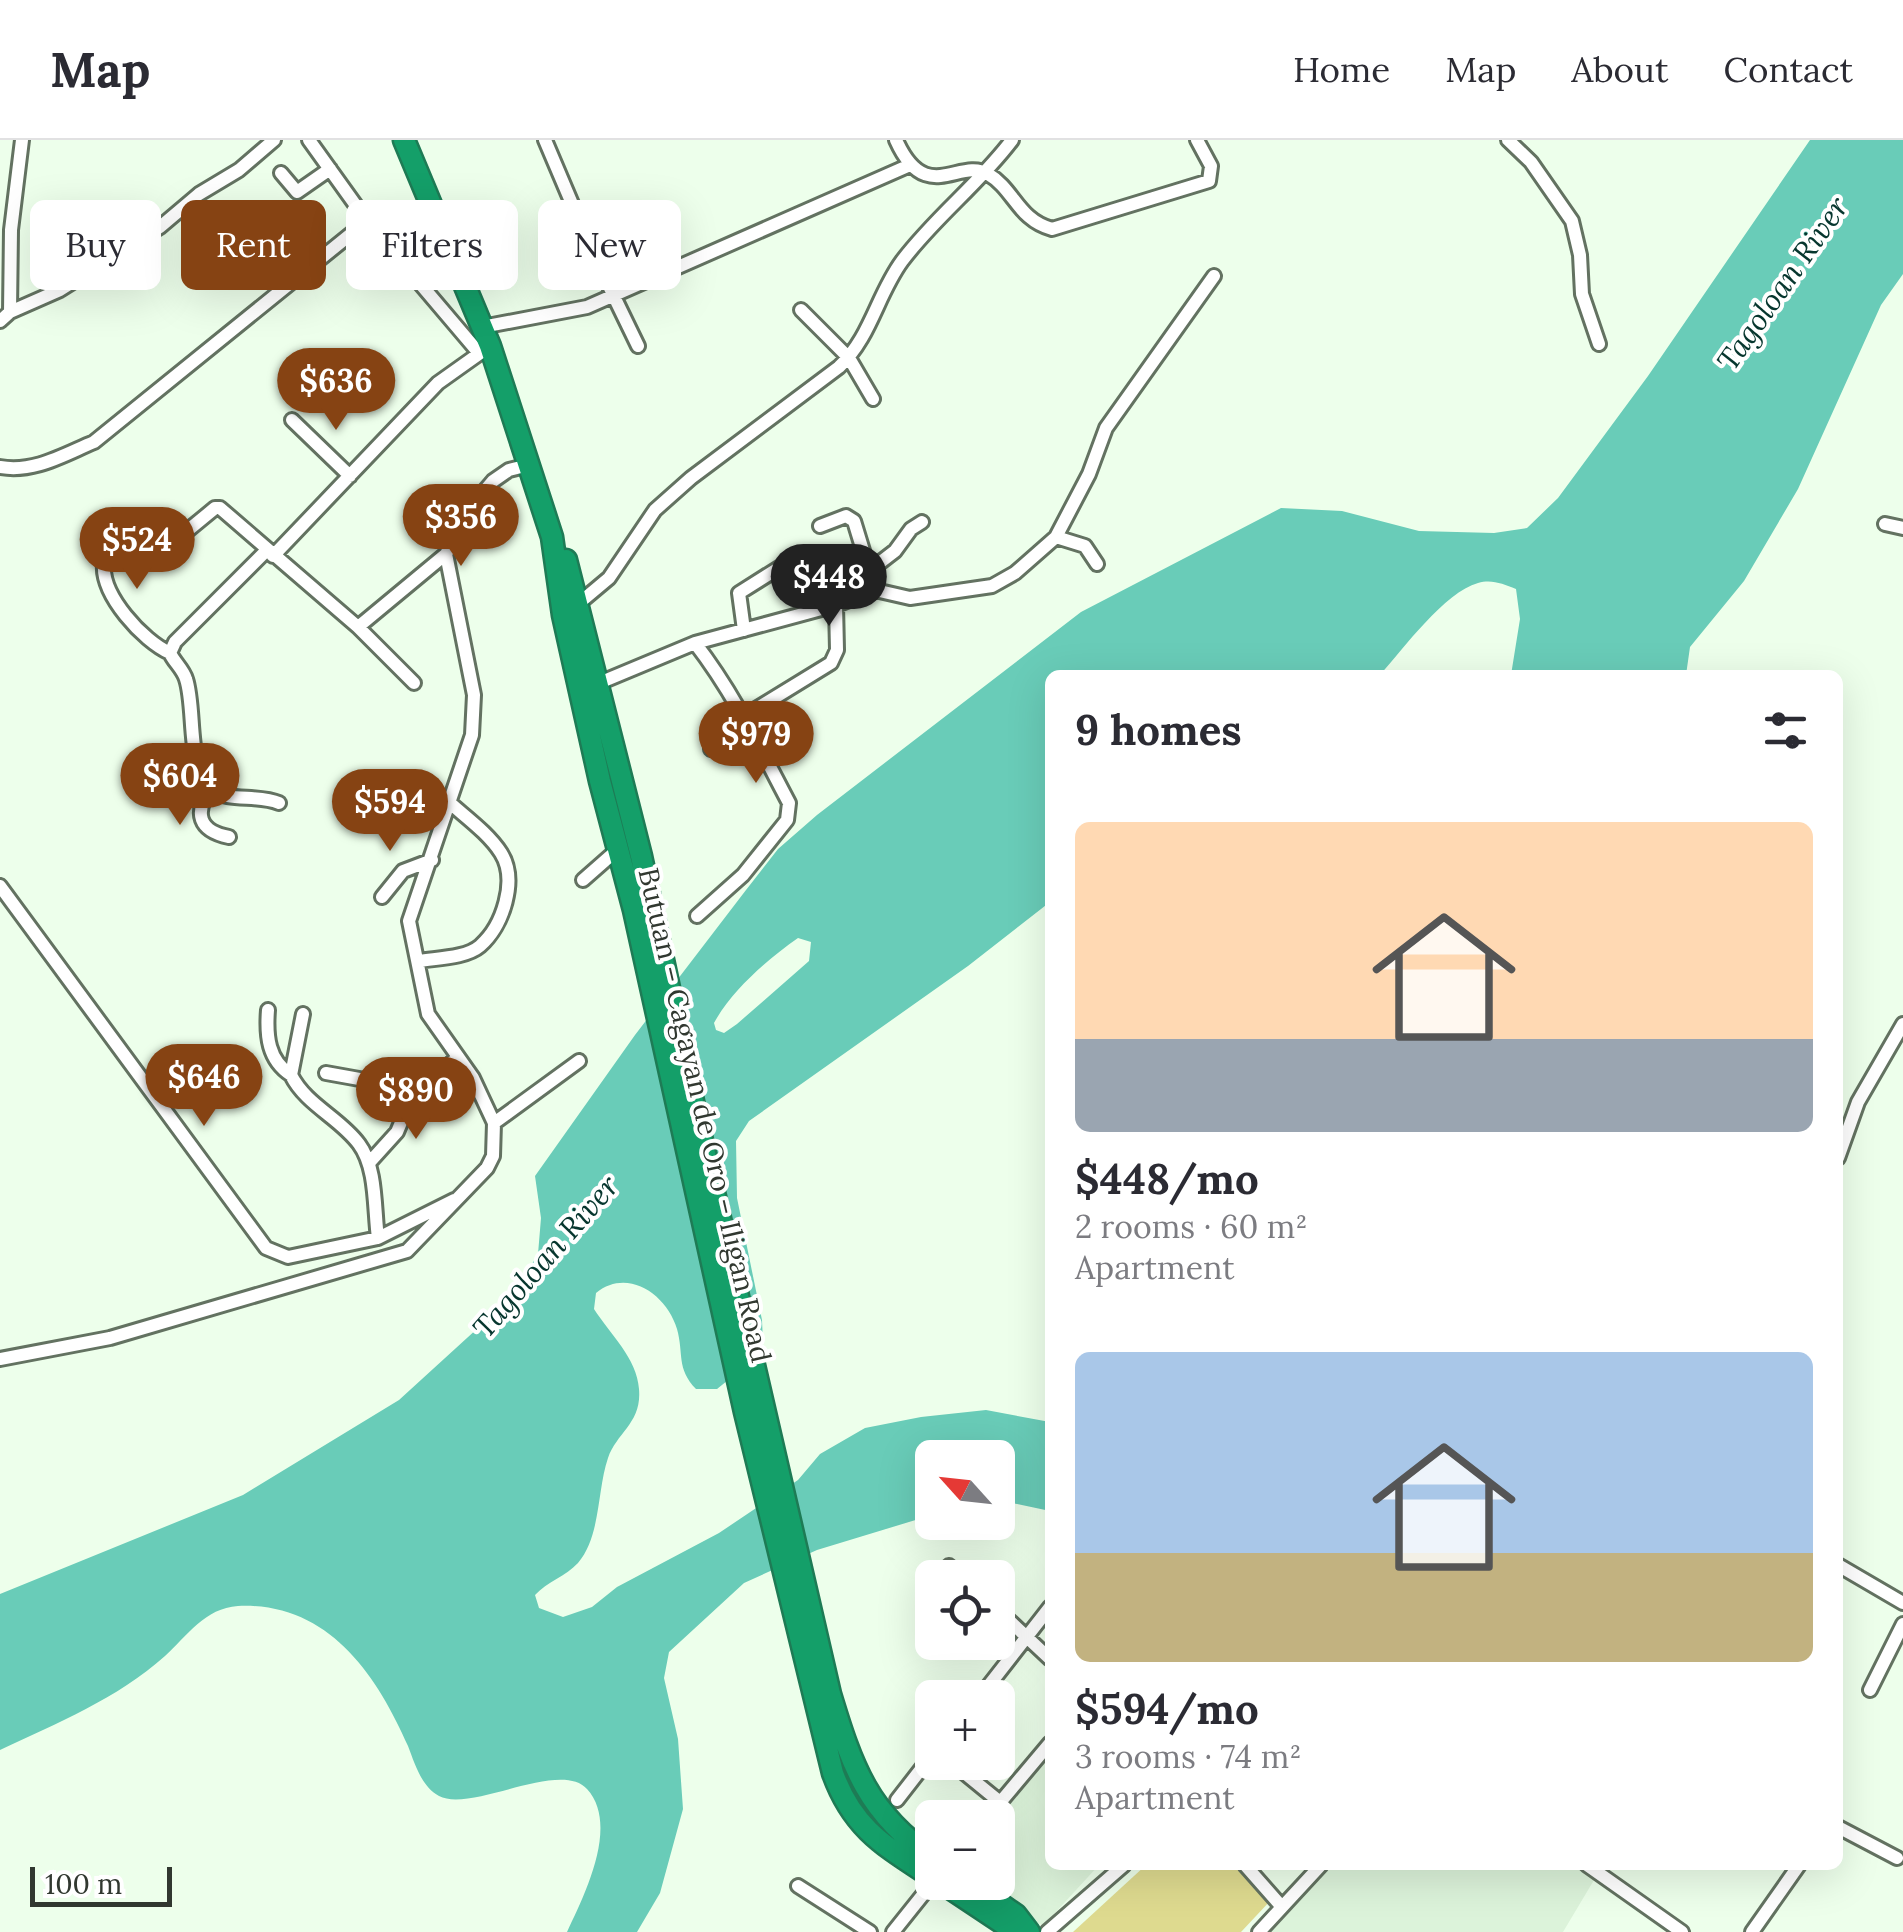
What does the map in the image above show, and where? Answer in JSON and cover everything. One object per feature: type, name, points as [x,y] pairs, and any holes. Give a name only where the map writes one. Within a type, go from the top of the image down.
[{"type":"highway","name":"Butuan – Cagayan de Oro – Iligan Road","points":[[404,140],[484,342],[552,537],[563,615],[616,851],[658,985]]},
{"type":"highway","name":"Butuan – Cagayan de Oro – Iligan Road","points":[[552,537],[567,561],[599,683],[658,985],[823,1698]]},
{"type":"highway","points":[[823,1698],[873,1802],[915,1845]]},
{"type":"highway","points":[[823,1698],[833,1773],[852,1815],[874,1838],[915,1866]]},
{"type":"highway","points":[[966,1900],[1008,1926],[1026,1932]]},
{"type":"highway","points":[[995,1900],[1016,1915],[1026,1932]]},
{"type":"street","points":[[22,140],[5,316],[60,290],[160,228],[274,140]]},
{"type":"street","points":[[309,140],[352,200]]},
{"type":"street","points":[[546,140],[638,346]]},
{"type":"street","points":[[896,140],[910,165],[943,178],[974,170],[987,173],[1036,224],[1062,227],[1209,181],[1211,166],[1197,140]]},
{"type":"street","points":[[578,604],[609,578],[654,510],[849,358],[865,336],[898,266],[987,173],[1012,140]]},
{"type":"street","points":[[1508,140],[1532,162],[1572,221],[1580,255],[1582,294],[1599,344]]},
{"type":"street","points":[[170,653],[175,642],[484,342],[614,295],[910,165]]},
{"type":"street","points":[[282,173],[297,192],[330,169]]},
{"type":"street","points":[[0,467],[16,470],[42,464],[94,442],[346,238]]},
{"type":"street","points":[[599,683],[695,643],[836,605],[875,590],[910,598],[992,586],[1015,573],[1056,536],[1090,474],[1106,428],[1214,276]]},
{"type":"street","points":[[434,290],[484,342]]},
{"type":"street","points":[[801,310],[849,358],[873,399]]},
{"type":"street","points":[[292,420],[350,476]]},
{"type":"street","points":[[358,627],[446,554],[476,501],[493,481],[509,470],[529,464]]},
{"type":"street","points":[[170,545],[217,507],[358,627],[414,683]]},
{"type":"street","points":[[820,526],[846,516],[851,518],[875,590]]},
{"type":"street","points":[[870,572],[922,522]]},
{"type":"street","points":[[1885,524],[1903,528]]},
{"type":"street","points":[[141,536],[104,564],[104,575],[132,625],[146,640],[170,653],[185,676],[198,775],[211,790],[223,795],[253,796],[279,803]]},
{"type":"street","points":[[1056,536],[1085,546],[1098,564]]},
{"type":"street","points":[[0,1359],[110,1338],[407,1252],[465,1195],[494,1156],[494,1123],[473,1078],[428,1014],[410,921],[410,911],[432,860],[472,735],[475,707],[446,554]]},
{"type":"street","points":[[744,630],[739,592],[793,559]]},
{"type":"street","points":[[711,749],[745,720],[830,663],[837,650],[836,605]]},
{"type":"street","points":[[695,643],[716,670],[789,803],[787,820],[743,875],[697,916]]},
{"type":"street","points":[[211,790],[199,808],[199,817],[203,826],[215,834],[229,836]]},
{"type":"street","points":[[419,960],[479,947],[507,897],[506,864],[500,852],[450,804]]},
{"type":"street","points":[[584,880],[616,851]]},
{"type":"street","points":[[382,896],[403,871],[432,860]]},
{"type":"street","points":[[0,886],[266,1248],[288,1257],[378,1238],[465,1195]]},
{"type":"street","points":[[268,1010],[266,1031],[271,1055],[302,1092],[358,1142],[369,1162],[378,1238]]},
{"type":"street","points":[[291,1075],[302,1014]]},
{"type":"street","points":[[1843,1144],[1858,1102],[1903,1024]]},
{"type":"street","points":[[326,1074],[416,1089],[457,1058]]},
{"type":"street","points":[[494,1123],[579,1061]]},
{"type":"street","points":[[369,1162],[397,1132],[416,1089]]},
{"type":"street","points":[[1843,1568],[1903,1603]]},
{"type":"street","points":[[993,1680],[1045,1613]]},
{"type":"street","points":[[1870,1690],[1903,1624]]},
{"type":"street","points":[[1015,1627],[1045,1655]]},
{"type":"street","points":[[1002,1800],[1045,1749]]},
{"type":"street","points":[[896,1800],[915,1776]]},
{"type":"street","points":[[973,1780],[998,1800]]},
{"type":"street","points":[[1843,1830],[1897,1858]]},
{"type":"street","points":[[1047,1932],[1118,1870]]},
{"type":"street","points":[[1249,1870],[1282,1907]]},
{"type":"street","points":[[1259,1932],[1316,1870]]},
{"type":"street","points":[[1594,1870],[1682,1932]]},
{"type":"street","points":[[1752,1932],[1796,1870]]},
{"type":"street","points":[[798,1886],[870,1932]]},
{"type":"street","points":[[893,1932],[920,1900]]},
{"type":"shaded area","points":[[1045,1761],[1045,1870],[1094,1870],[1043,1926],[1003,1900],[1015,1900],[1015,1800],[1012,1800]]},
{"type":"shaded area","points":[[1141,1870],[1243,1870],[1271,1900],[1241,1932],[1073,1932]]},
{"type":"shaded area","points":[[1327,1870],[1590,1870],[1597,1875],[1563,1932],[1271,1932]]},
{"type":"water","name":"Tagoloan River","points":[[1810,140],[1903,140],[1903,274],[1881,305],[1798,489],[1744,581],[1690,647],[1687,670],[1512,670],[1520,619],[1516,589],[1488,582],[1465,588],[1452,598],[1384,670],[1045,670],[1045,906],[968,966],[749,1121],[736,1141],[737,1198],[762,1320],[763,1343],[758,1356],[717,1389],[696,1389],[683,1367],[677,1329],[665,1305],[645,1288],[633,1284],[608,1286],[596,1293],[594,1309],[633,1367],[639,1401],[633,1419],[608,1458],[595,1526],[585,1552],[573,1568],[535,1595],[539,1608],[563,1617],[592,1607],[617,1587],[719,1533],[798,1480],[820,1454],[865,1428],[986,1410],[1045,1421],[1045,1510],[1015,1504],[1015,1440],[915,1440],[915,1520],[817,1550],[744,1583],[669,1652],[664,1678],[678,1739],[683,1809],[660,1893],[637,1932],[567,1932],[590,1880],[600,1841],[596,1804],[587,1789],[574,1781],[557,1780],[472,1798],[439,1796],[419,1774],[395,1719],[364,1669],[322,1629],[298,1616],[270,1608],[238,1606],[216,1612],[127,1685],[0,1750],[0,1594],[243,1495],[399,1400],[512,1297],[538,1254],[541,1218],[535,1176],[635,1035],[778,849],[817,815],[1081,612],[1281,508],[1342,511],[1419,531],[1494,533],[1527,528],[1558,498],[1648,376]],"holes":[[[798,938],[811,942],[809,961],[724,1033],[716,1030],[714,1023],[751,976]]]}]
